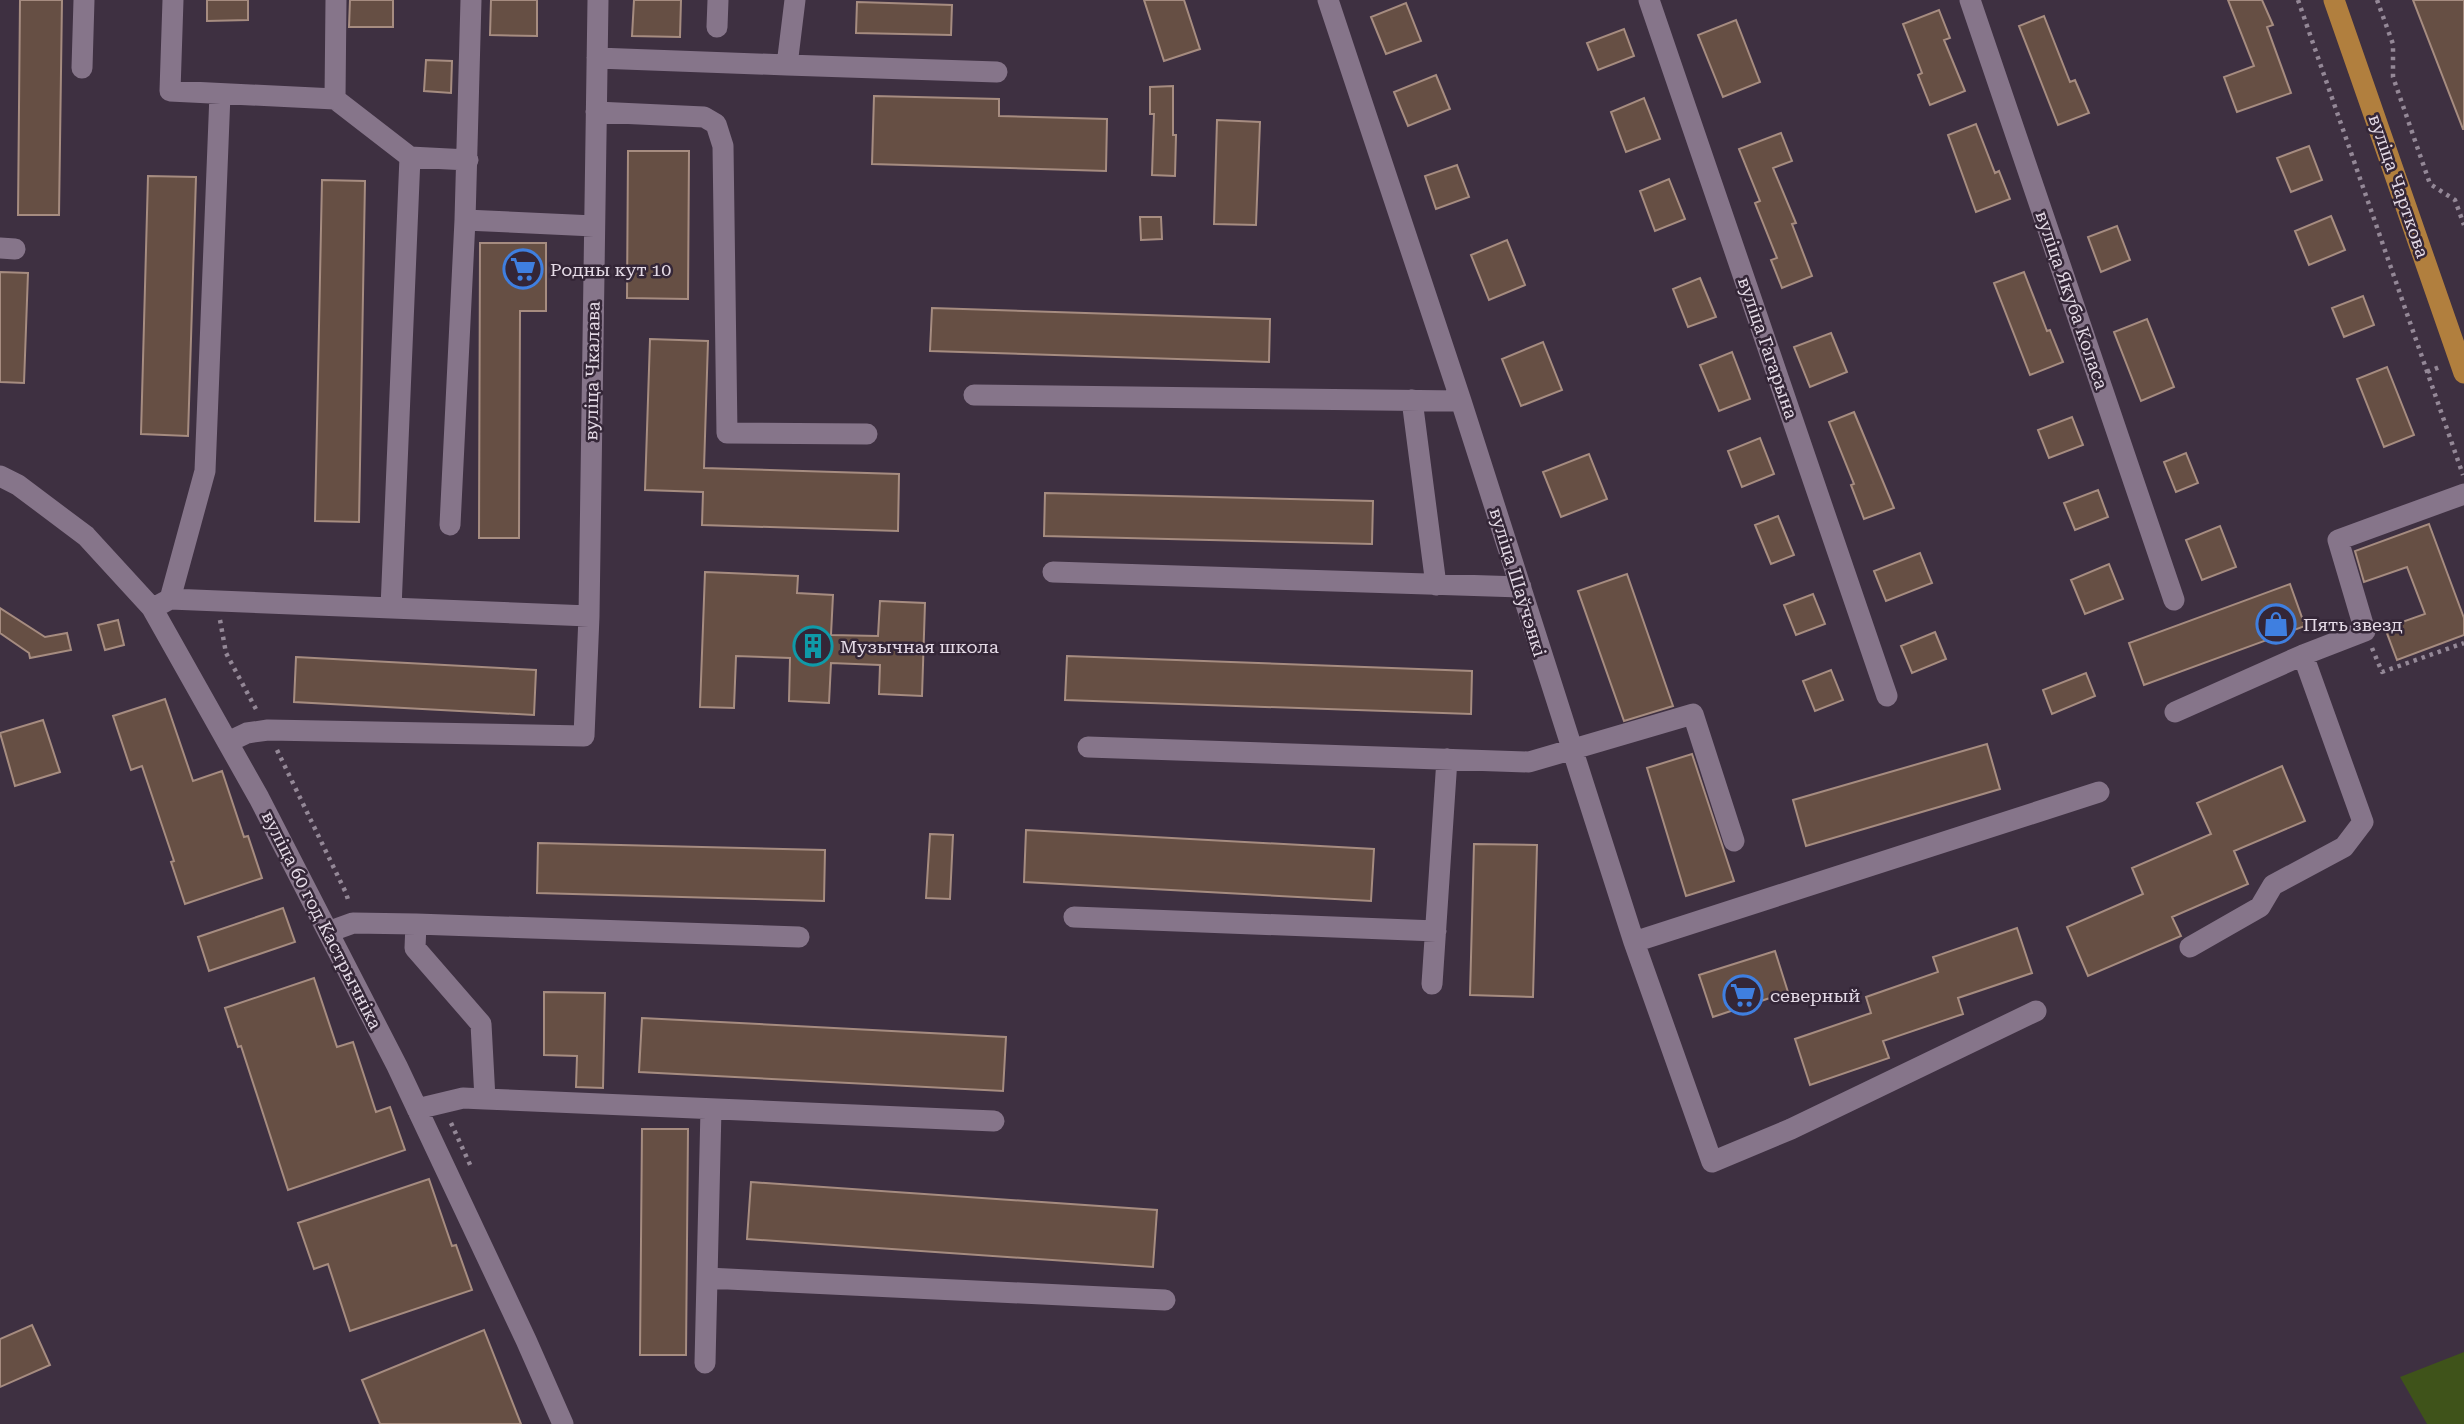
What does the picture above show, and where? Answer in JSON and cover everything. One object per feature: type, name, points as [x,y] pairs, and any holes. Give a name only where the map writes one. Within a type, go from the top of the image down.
[{"type":"main road","name":"вуліца Чарткова","points":[[2334,0],[2464,373]]},
{"type":"street","points":[[82,68],[84,0]]},
{"type":"street","points":[[173,0],[170,91],[335,99],[410,157],[468,160]]},
{"type":"street","points":[[335,99],[336,0]]},
{"type":"street","points":[[450,524],[468,160],[471,0]]},
{"type":"street","name":"вуліца Чкалава","points":[[268,730],[584,736],[589,616],[598,0]]},
{"type":"street","points":[[717,27],[718,0]]},
{"type":"street","points":[[788,65],[795,0]]},
{"type":"street","name":"вуліца Шаўчэнкі","points":[[1328,0],[1461,401],[1634,942],[1712,1163],[1791,1129],[2036,1011]]},
{"type":"street","name":"вуліца Гагарына","points":[[1649,0],[1887,696]]},
{"type":"street","name":"вуліца Якуба Коласа","points":[[1970,0],[2174,600]]},
{"type":"street","points":[[597,58],[997,72]]},
{"type":"street","points":[[220,94],[205,471],[161,604],[217,601],[589,616]]},
{"type":"street","points":[[596,112],[704,117],[716,124],[723,146],[727,433],[867,434]]},
{"type":"street","points":[[391,607],[410,157]]},
{"type":"street","points":[[464,220],[594,226]]},
{"type":"street","points":[[974,395],[1461,401]]},
{"type":"street","points":[[1412,401],[1436,585]]},
{"type":"street","name":"вуліца 60 год Кастрычніка","points":[[0,476],[18,485],[86,536],[161,604],[417,1108],[563,1424]]},
{"type":"street","points":[[2175,712],[2303,655],[2365,631],[2338,540],[2464,494]]},
{"type":"street","points":[[1053,572],[1521,587]]},
{"type":"street","points":[[2190,947],[2260,907],[2273,886],[2344,847],[2364,822],[2303,655]]},
{"type":"street","points":[[1088,747],[1529,762],[1693,714],[1734,841]]},
{"type":"street","points":[[229,742],[247,733],[268,730]]},
{"type":"street","points":[[1432,984],[1447,760]]},
{"type":"street","points":[[1634,942],[2099,792]]},
{"type":"street","points":[[1074,917],[1436,931]]},
{"type":"street","points":[[328,932],[353,923],[799,937]]},
{"type":"street","points":[[416,924],[415,948],[481,1024],[485,1099]]},
{"type":"street","points":[[417,1108],[463,1098],[993,1121]]},
{"type":"street","points":[[705,1363],[711,1109]]},
{"type":"street","points":[[707,1278],[1165,1300]]},
{"type":"path","points":[[2298,0],[2464,479]]},
{"type":"path","points":[[2377,0],[2393,44],[2393,77],[2430,184],[2455,200],[2464,225]]},
{"type":"path","points":[[217,601],[226,653],[268,730],[346,893],[353,923]]},
{"type":"path","points":[[2365,631],[2382,672],[2464,643]]},
{"type":"path","points":[[440,1103],[472,1170]]},
{"type":"green space","points":[[2464,1352],[2464,1424],[2427,1424],[2400,1377]]},
{"type":"building","points":[[20,0],[62,0],[59,215],[18,215]]},
{"type":"building","points":[[207,0],[248,0],[248,20],[207,21]]},
{"type":"building","points":[[350,0],[393,0],[393,27],[349,27]]},
{"type":"building","points":[[491,0],[537,0],[537,36],[490,35]]},
{"type":"building","points":[[634,0],[681,0],[680,37],[632,36]]},
{"type":"building","points":[[1144,0],[1184,0],[1200,49],[1164,61]]},
{"type":"building","points":[[2228,0],[2262,0],[2273,25],[2267,27],[2291,93],[2237,112],[2224,77],[2254,66]]},
{"type":"building","points":[[2413,0],[2464,0],[2464,129],[2463,129]]},
{"type":"building","points":[[857,2],[952,5],[951,35],[856,33]]},
{"type":"building","points":[[1406,3],[1421,41],[1386,54],[1371,17]]},
{"type":"building","points":[[1939,10],[1950,38],[1944,40],[1965,91],[1930,105],[1918,75],[1922,73],[1903,24]]},
{"type":"building","points":[[2044,16],[2070,82],[2075,80],[2089,113],[2058,125],[2019,26]]},
{"type":"building","points":[[1736,20],[1760,82],[1723,97],[1698,35]]},
{"type":"building","points":[[1624,29],[1634,56],[1598,70],[1587,43]]},
{"type":"building","points":[[426,60],[452,61],[451,93],[424,91]]},
{"type":"building","points":[[1436,75],[1450,109],[1408,126],[1394,92]]},
{"type":"building","points":[[1173,86],[1175,176],[1152,175],[1154,114],[1150,114],[1150,87]]},
{"type":"building","points":[[874,96],[999,99],[999,116],[1107,119],[1106,171],[872,164]]},
{"type":"building","points":[[1644,98],[1660,139],[1626,152],[1611,112]]},
{"type":"building","points":[[1217,120],[1260,122],[1256,225],[1214,224]]},
{"type":"building","points":[[1976,124],[1995,173],[1999,171],[2010,199],[1976,212],[1948,135]]},
{"type":"building","points":[[1781,133],[1792,161],[1773,168],[1796,223],[1792,224],[1812,276],[1782,288],[1771,260],[1777,258],[1755,203],[1760,201],[1739,149]]},
{"type":"building","points":[[2309,146],[2322,180],[2291,192],[2277,158]]},
{"type":"building","points":[[628,151],[689,151],[688,299],[627,298]]},
{"type":"building","points":[[1457,165],[1469,197],[1436,209],[1425,176]]},
{"type":"building","points":[[148,176],[196,177],[188,436],[141,434]]},
{"type":"building","points":[[1669,179],[1685,219],[1655,231],[1640,191]]},
{"type":"building","points":[[322,180],[365,181],[359,522],[315,521]]},
{"type":"building","points":[[2331,216],[2345,250],[2309,265],[2295,231]]},
{"type":"building","points":[[1140,217],[1161,217],[1162,239],[1141,240]]},
{"type":"building","points":[[2117,226],[2130,260],[2101,272],[2088,237]]},
{"type":"building","points":[[1507,240],[1525,285],[1489,300],[1471,255]]},
{"type":"building","points":[[480,243],[546,243],[546,311],[520,311],[519,538],[479,538]]},
{"type":"building","points":[[0,272],[28,273],[24,383],[0,382]]},
{"type":"building","points":[[2024,272],[2047,331],[2050,330],[2063,362],[2030,375],[1994,283]]},
{"type":"building","points":[[1700,278],[1716,317],[1688,327],[1673,289]]},
{"type":"building","points":[[2363,296],[2374,325],[2344,337],[2332,308]]},
{"type":"building","points":[[932,308],[1270,319],[1269,362],[930,351]]},
{"type":"building","points":[[2147,319],[2174,387],[2141,401],[2114,332]]},
{"type":"building","points":[[1831,333],[1847,372],[1810,387],[1794,347]]},
{"type":"building","points":[[650,339],[708,341],[704,468],[899,474],[898,531],[702,525],[703,492],[645,490]]},
{"type":"building","points":[[1543,342],[1562,390],[1521,406],[1502,359]]},
{"type":"building","points":[[1732,352],[1750,399],[1719,411],[1700,365]]},
{"type":"building","points":[[2387,367],[2414,435],[2384,447],[2357,379]]},
{"type":"building","points":[[1854,412],[1894,508],[1864,519],[1851,485],[1854,484],[1829,422]]},
{"type":"building","points":[[2072,417],[2083,445],[2049,458],[2038,430]]},
{"type":"building","points":[[1760,438],[1774,474],[1742,487],[1728,451]]},
{"type":"building","points":[[2186,453],[2198,483],[2176,492],[2164,462]]},
{"type":"building","points":[[1589,454],[1607,499],[1561,517],[1543,472]]},
{"type":"building","points":[[2098,490],[2108,517],[2075,530],[2064,503]]},
{"type":"building","points":[[1045,493],[1373,501],[1372,544],[1044,536]]},
{"type":"building","points":[[1778,516],[1794,555],[1771,564],[1755,525]]},
{"type":"building","points":[[2429,524],[2464,618],[2464,635],[2397,660],[2385,628],[2425,614],[2407,567],[2364,582],[2355,551]]},
{"type":"building","points":[[2220,526],[2236,567],[2202,580],[2186,540]]},
{"type":"building","points":[[1920,553],[1932,583],[1886,601],[1874,571]]},
{"type":"building","points":[[2109,564],[2123,599],[2085,614],[2071,580]]},
{"type":"building","name":"Музычная школа","points":[[705,572],[798,576],[797,593],[833,595],[831,635],[878,636],[880,601],[925,603],[922,696],[879,694],[880,665],[831,663],[829,703],[789,701],[790,658],[736,656],[734,708],[700,707]]},
{"type":"building","points":[[1627,574],[1673,706],[1624,721],[1578,591]]},
{"type":"building","points":[[2290,584],[2305,626],[2144,685],[2129,643]]},
{"type":"building","points":[[1813,594],[1825,624],[1796,635],[1784,605]]},
{"type":"building","points":[[0,608],[45,637],[67,633],[71,650],[30,658],[29,653],[0,633]]},
{"type":"building","points":[[118,620],[124,645],[105,650],[98,625]]},
{"type":"building","points":[[1935,632],[1946,659],[1912,673],[1901,646]]},
{"type":"building","points":[[1067,656],[1472,671],[1471,714],[1065,700]]},
{"type":"building","points":[[296,657],[536,670],[534,715],[294,702]]},
{"type":"building","points":[[1831,670],[1843,700],[1815,711],[1803,681]]},
{"type":"building","points":[[2086,673],[2095,696],[2052,714],[2043,690]]},
{"type":"building","points":[[165,699],[193,781],[222,771],[244,837],[248,836],[262,878],[185,904],[171,862],[174,861],[142,766],[131,770],[113,716]]},
{"type":"building","points":[[43,720],[60,772],[15,786],[0,733]]},
{"type":"building","points":[[1987,744],[2000,789],[1806,846],[1793,800]]},
{"type":"building","points":[[1692,754],[1734,881],[1686,896],[1647,768]]},
{"type":"building","points":[[2282,766],[2305,821],[2234,851],[2248,884],[2172,917],[2181,936],[2088,976],[2067,927],[2143,894],[2132,868],[2211,834],[2197,803]]},
{"type":"building","points":[[1026,830],[1374,849],[1371,901],[1024,882]]},
{"type":"building","points":[[930,834],[953,835],[950,899],[926,898]]},
{"type":"building","points":[[538,843],[825,850],[824,901],[537,893]]},
{"type":"building","points":[[1474,844],[1537,845],[1533,997],[1470,995]]},
{"type":"building","points":[[283,908],[295,942],[209,971],[198,937]]},
{"type":"building","points":[[2017,928],[2032,973],[1958,998],[1963,1014],[1883,1041],[1889,1058],[1810,1085],[1795,1039],[1871,1013],[1866,997],[1938,972],[1933,957]]},
{"type":"building","points":[[1775,951],[1788,992],[1713,1017],[1699,975]]},
{"type":"building","points":[[314,978],[337,1047],[353,1042],[376,1112],[390,1107],[405,1150],[288,1190],[241,1046],[238,1047],[225,1008]]},
{"type":"building","points":[[544,992],[605,993],[603,1088],[576,1087],[577,1056],[544,1055]]},
{"type":"building","points":[[642,1018],[1006,1037],[1003,1091],[639,1072]]},
{"type":"building","points":[[642,1129],[688,1129],[686,1355],[640,1355]]},
{"type":"building","points":[[429,1179],[452,1246],[456,1245],[472,1290],[350,1331],[328,1264],[314,1269],[298,1223]]},
{"type":"building","points":[[751,1182],[1157,1210],[1153,1267],[747,1239]]},
{"type":"building","points":[[32,1325],[50,1365],[0,1387],[0,1339]]},
{"type":"building","points":[[484,1330],[521,1424],[380,1424],[362,1380]]},
{"type":"place","name":"Родны кут 10","points":[[523,269]]},
{"type":"place","name":"Пять звезд","points":[[2276,624]]},
{"type":"place","name":"Музычная школа","points":[[813,646]]},
{"type":"place","name":"северный","points":[[1743,995]]}]
